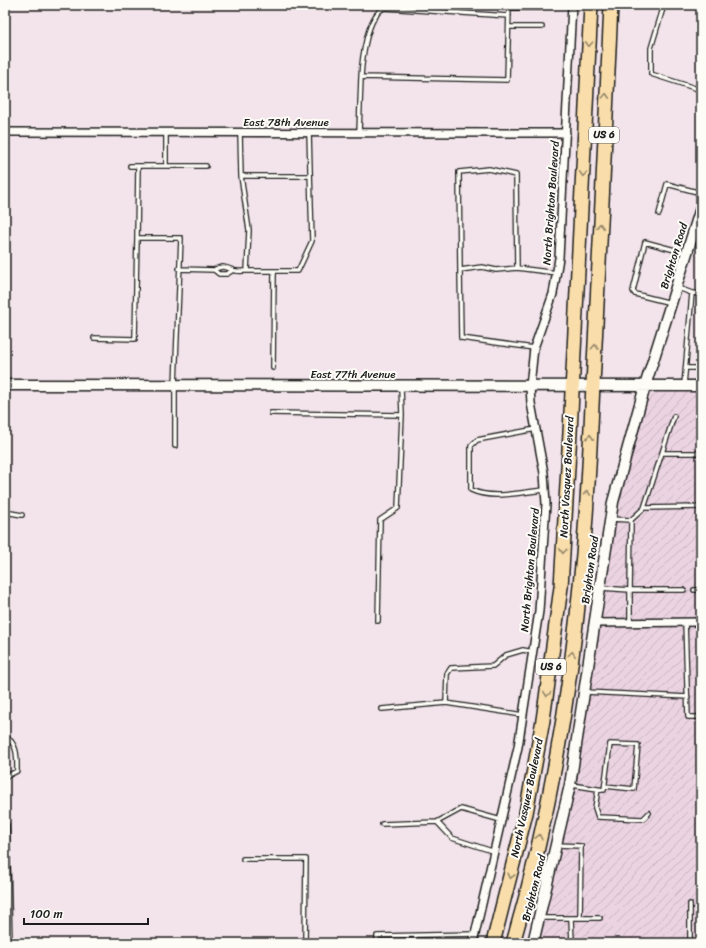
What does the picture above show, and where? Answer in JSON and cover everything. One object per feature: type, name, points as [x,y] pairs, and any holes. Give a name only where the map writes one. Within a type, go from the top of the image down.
[{"type":"highway","name":"North Vasquez Boulevard","points":[[493,943],[526,813],[550,670],[561,587],[591,5]]},
{"type":"highway","name":"North Vasquez Boulevard","points":[[513,943],[523,908],[547,804],[564,713],[576,626],[582,564],[593,386],[611,5]]},
{"type":"street","name":"North Brighton Boulevard","points":[[473,943],[502,820],[524,715],[534,652],[545,545],[545,490],[530,386],[534,348],[553,294],[561,242],[572,5]]},
{"type":"street","name":"East 78th Avenue","points":[[5,132],[360,134],[566,133]]},
{"type":"street","name":"Brighton Road","points":[[533,943],[570,785],[610,518],[616,487],[645,386],[701,208]]},
{"type":"street","name":"East 77th Avenue","points":[[5,385],[701,386]]},
{"type":"street","points":[[595,623],[701,622]]},
{"type":"lane","points":[[664,5],[651,48],[651,74],[701,90]]},
{"type":"lane","points":[[360,134],[361,77],[365,48],[374,17],[380,10],[384,8],[509,16]]},
{"type":"lane","points":[[361,77],[507,80],[509,8],[541,8]]},
{"type":"lane","points":[[509,27],[542,27]]},
{"type":"lane","points":[[166,133],[166,166]]},
{"type":"lane","points":[[240,133],[241,176],[249,230],[247,271]]},
{"type":"lane","points":[[214,270],[219,266],[224,266],[233,270],[247,271],[298,271],[312,241],[309,133]]},
{"type":"lane","points":[[130,166],[206,166]]},
{"type":"lane","points":[[94,338],[135,339],[138,166]]},
{"type":"lane","points":[[516,268],[516,175],[489,169],[459,172],[461,338],[534,348]]},
{"type":"lane","points":[[241,176],[310,176]]},
{"type":"lane","points":[[659,214],[667,184],[701,193]]},
{"type":"lane","points":[[137,238],[180,238],[175,385],[175,446]]},
{"type":"lane","points":[[671,303],[635,294],[633,291],[645,242],[687,253]]},
{"type":"lane","points":[[460,270],[482,267],[496,270],[516,268],[557,273]]},
{"type":"lane","points":[[179,269],[214,270],[220,274],[227,274],[233,270]]},
{"type":"lane","points":[[273,368],[274,271]]},
{"type":"lane","points":[[676,287],[692,293],[701,294]]},
{"type":"lane","points":[[684,386],[692,293]]},
{"type":"lane","points":[[686,368],[701,368]]},
{"type":"lane","points":[[378,621],[380,520],[398,508],[402,414],[401,386]]},
{"type":"lane","points":[[271,413],[402,414]]},
{"type":"lane","points":[[630,623],[631,520],[644,508],[674,416]]},
{"type":"lane","points":[[536,429],[477,440],[471,446],[471,490],[481,495],[545,490]]},
{"type":"lane","points":[[662,453],[701,453]]},
{"type":"lane","points":[[644,508],[701,507]]},
{"type":"lane","points":[[5,512],[22,515]]},
{"type":"lane","points":[[610,518],[631,520]]},
{"type":"lane","points":[[600,587],[630,590],[684,590]]},
{"type":"lane","points":[[694,590],[701,590]]},
{"type":"lane","points":[[701,607],[701,622]]},
{"type":"lane","points":[[686,622],[688,717],[701,717]]},
{"type":"lane","points":[[446,703],[447,674],[451,668],[493,666],[506,655],[523,650],[534,652]]},
{"type":"lane","points":[[585,692],[688,697]]},
{"type":"lane","points":[[382,709],[446,703],[524,715]]},
{"type":"lane","points":[[5,736],[12,740],[17,754],[17,771],[5,777]]},
{"type":"lane","points":[[570,785],[604,790],[604,786],[610,744],[638,745],[634,789],[604,786]]},
{"type":"lane","points":[[598,789],[595,808],[598,817],[643,820],[649,813]]},
{"type":"lane","points":[[382,824],[437,822],[461,809],[502,820]]},
{"type":"lane","points":[[437,822],[452,838],[495,852]]},
{"type":"lane","points":[[5,825],[7,825],[10,943]]},
{"type":"lane","points":[[557,845],[581,846],[580,918]]},
{"type":"lane","points":[[243,859],[306,859],[305,943]]},
{"type":"lane","points":[[690,904],[690,943]]},
{"type":"lane","points":[[540,918],[600,918]]},
{"type":"lane","points":[[571,918],[572,943]]},
{"type":"lane","points":[[442,934],[442,943]]},
{"type":"lane","points":[[377,943],[377,936],[475,934]]},
{"type":"shaded area","points":[[701,387],[701,943],[533,943],[559,838],[604,554],[645,389]]}]
